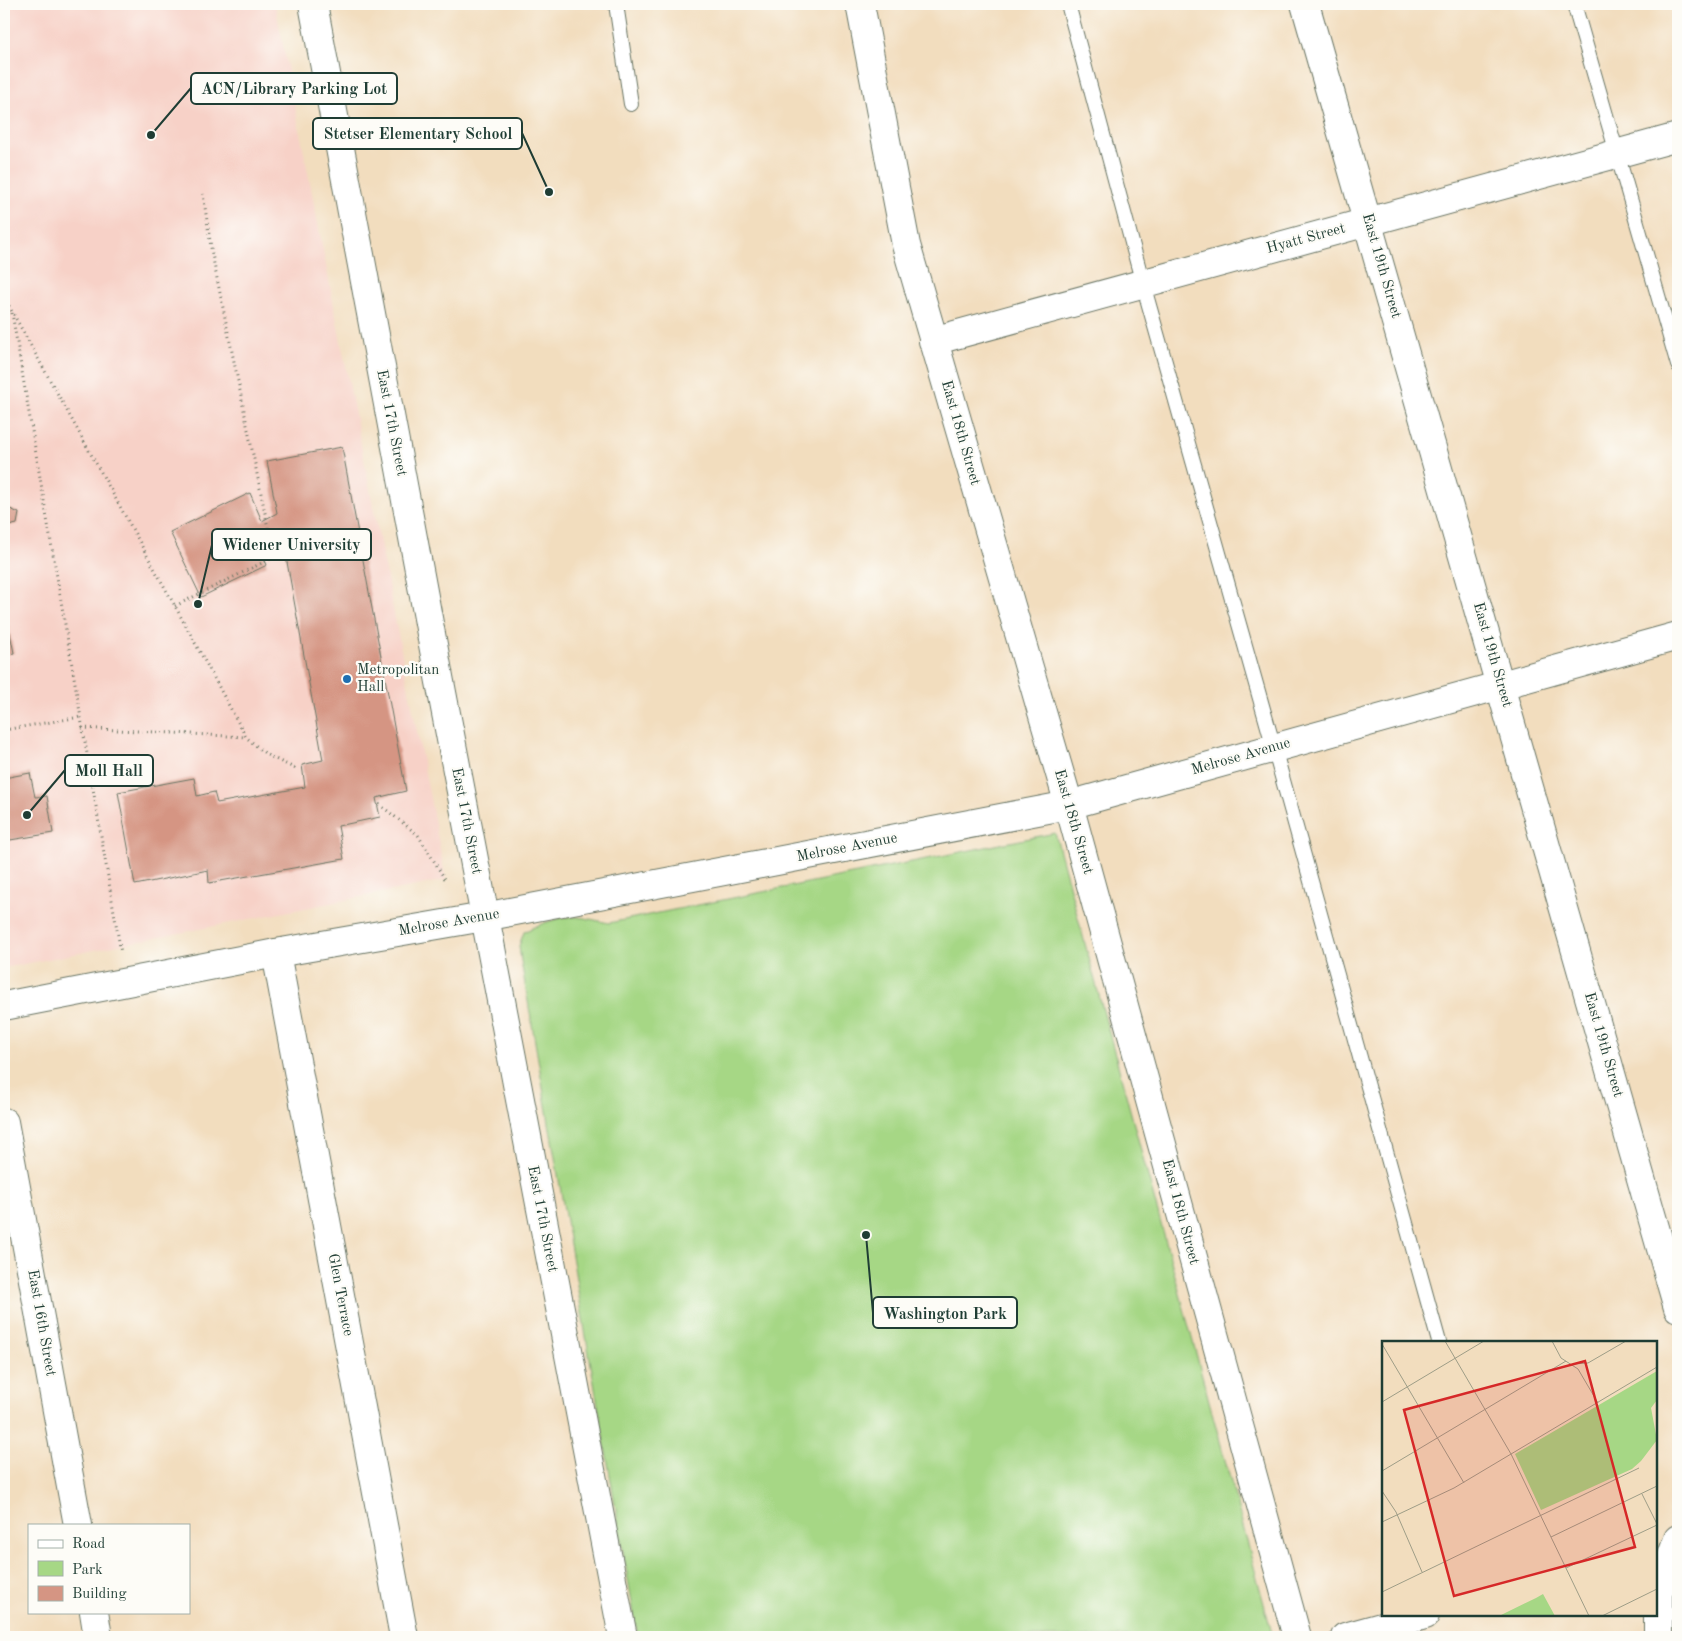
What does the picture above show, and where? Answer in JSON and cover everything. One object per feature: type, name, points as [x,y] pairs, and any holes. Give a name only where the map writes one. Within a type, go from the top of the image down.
[{"type":"street","name":"East 17th Street","points":[[313,4],[484,916],[622,1637]]},
{"type":"street","name":"East 18th Street","points":[[860,4],[906,245],[1069,806],[1296,1637]]},
{"type":"street","name":"East 19th Street","points":[[1305,4],[1678,1308]]},
{"type":"street","name":"Hyatt Street","points":[[933,340],[1678,137]]},
{"type":"street","name":"Melrose Avenue","points":[[4,1006],[276,953],[484,916],[1069,806],[1678,636]]},
{"type":"street","name":"Glen Terrace","points":[[276,953],[404,1637]]},
{"type":"street","name":"East 16th Street","points":[[4,1122],[78,1524]]},
{"type":"street","points":[[1657,1543],[1678,1532]]},
{"type":"street","points":[[1658,1637],[1658,1593],[1678,1539]]},
{"type":"street","points":[[94,1614],[98,1637]]},
{"type":"street","points":[[1345,1637],[1421,1616]]},
{"type":"lane","points":[[616,4],[631,104]]},
{"type":"lane","points":[[1068,4],[1143,284],[1439,1341]]},
{"type":"lane","points":[[1574,4],[1678,365]]},
{"type":"path","points":[[175,606],[274,557],[214,263],[203,194]]},
{"type":"path","points":[[4,297],[246,737],[267,755],[298,770]]},
{"type":"path","points":[[12,313],[127,982]]},
{"type":"path","points":[[4,730],[80,717]]},
{"type":"path","points":[[82,728],[246,737]]},
{"type":"path","points":[[379,804],[418,835],[446,880]]},
{"type":"shaded area","points":[[4,4],[275,4],[446,880],[4,968]]},
{"type":"green space","points":[[1055,833],[1273,1637],[638,1637],[521,961],[519,946],[524,932],[557,919],[571,917],[581,917],[609,923]]},
{"type":"building","name":"Metropolitan Hall","points":[[342,447],[406,791],[376,798],[380,817],[338,826],[344,859],[209,883],[208,870],[135,885],[118,792],[194,778],[197,796],[214,792],[217,803],[305,787],[302,765],[323,760],[281,529],[257,542],[267,565],[201,597],[170,532],[250,493],[262,521],[277,513],[267,461]]},
{"type":"building","points":[[8,508],[19,513],[17,524],[4,527],[4,509]]},
{"type":"building","points":[[4,604],[14,653],[4,655]]},
{"type":"building","points":[[30,773],[35,797],[47,796],[53,833],[4,841],[4,778]]},
{"type":"place","name":"ACN/Library Parking Lot","points":[[151,135]]},
{"type":"place","name":"Stetser Elementary School","points":[[549,192]]},
{"type":"place","name":"Widener University","points":[[198,604]]},
{"type":"place","name":"Metropolitan Hall","points":[[347,679]]},
{"type":"place","name":"Moll Hall","points":[[27,815]]},
{"type":"place","name":"Washington Park","points":[[866,1235]]}]
